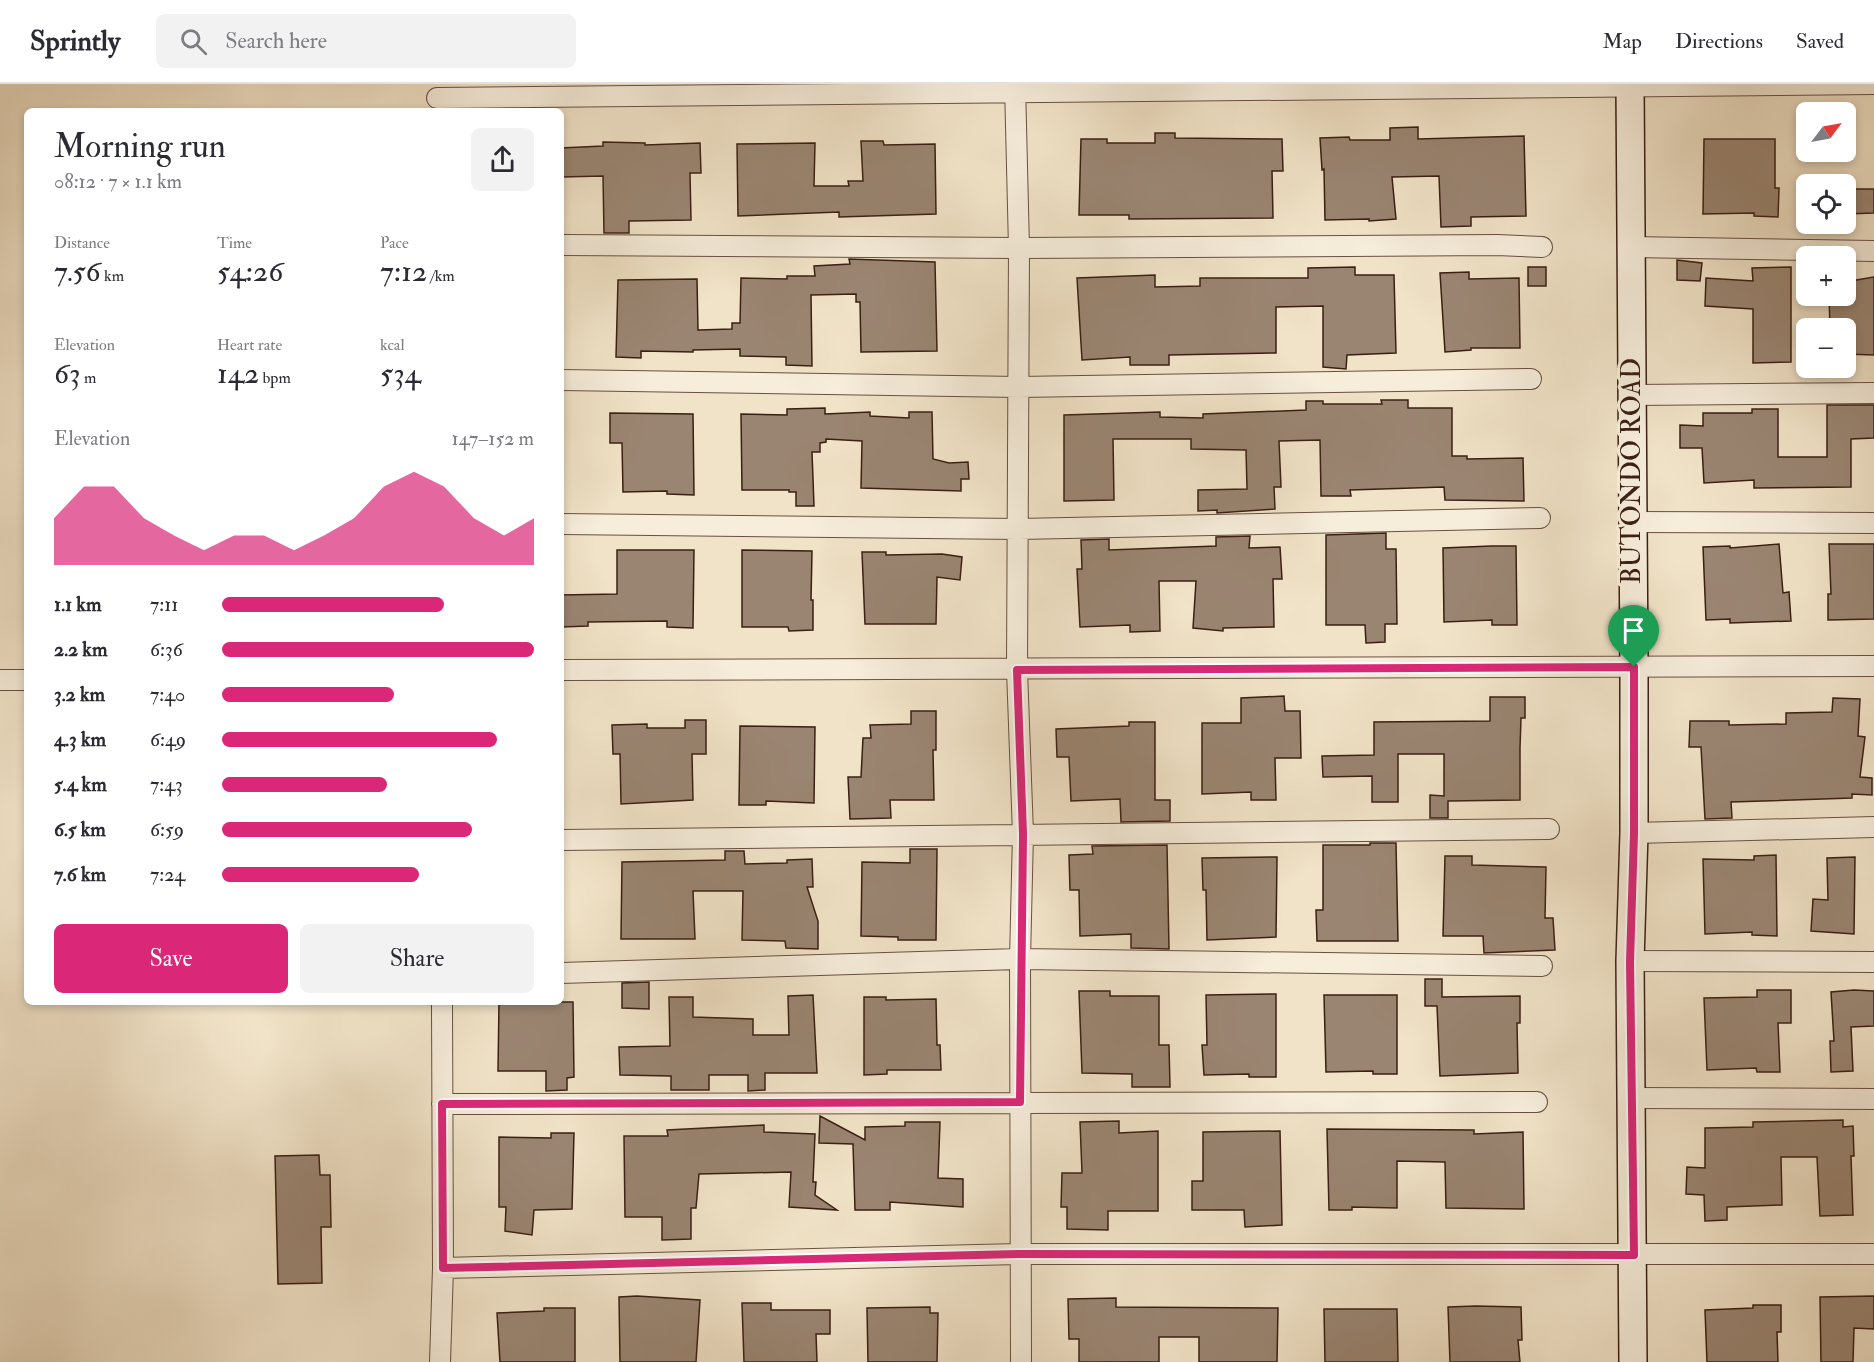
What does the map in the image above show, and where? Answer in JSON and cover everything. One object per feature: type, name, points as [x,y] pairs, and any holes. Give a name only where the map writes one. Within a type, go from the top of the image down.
[{"type":"street","points":[[437,98],[1015,88],[1874,84]]},
{"type":"street","name":"BUTONDO ROAD","points":[[1630,85],[1631,522],[1634,667],[1634,833],[1630,962],[1634,1255],[1633,1362]]},
{"type":"street","points":[[1015,88],[1019,248],[1017,670],[1023,834],[1020,959],[1021,1362]]},
{"type":"street","points":[[564,245],[1019,248],[1497,245],[1542,247]]},
{"type":"street","points":[[1631,247],[1874,251]]},
{"type":"street","points":[[564,380],[1019,387],[1531,379]]},
{"type":"street","points":[[1632,395],[1874,393]]},
{"type":"street","points":[[564,524],[1019,530],[1540,518]]},
{"type":"street","points":[[1631,522],[1874,523]]},
{"type":"street","points":[[564,670],[1874,666]]},
{"type":"street","points":[[0,680],[24,680]]},
{"type":"street","points":[[1634,833],[1874,827]]},
{"type":"street","points":[[564,840],[1549,829]]},
{"type":"street","points":[[564,973],[1020,959],[1542,966]]},
{"type":"street","points":[[1630,962],[1874,962]]},
{"type":"street","points":[[440,1362],[443,1268],[442,1005]]},
{"type":"street","points":[[1631,1098],[1874,1099]]},
{"type":"street","points":[[442,1104],[1537,1102]]},
{"type":"street","points":[[443,1268],[1021,1254],[1874,1254]]},
{"type":"building","points":[[1418,127],[1418,139],[1524,136],[1526,216],[1471,217],[1471,226],[1441,227],[1439,176],[1392,177],[1396,219],[1325,220],[1324,169],[1322,170],[1320,138],[1349,137],[1350,140],[1390,140],[1390,128]]},
{"type":"building","points":[[1155,133],[1175,133],[1175,138],[1282,139],[1283,171],[1272,171],[1273,218],[1129,219],[1129,215],[1079,215],[1081,139],[1107,139],[1107,143],[1155,143]]},
{"type":"building","points":[[1704,139],[1775,139],[1775,188],[1779,188],[1778,217],[1754,216],[1754,213],[1703,214]]},
{"type":"building","points":[[861,141],[883,141],[884,145],[935,144],[936,214],[839,217],[839,212],[738,216],[737,144],[815,143],[814,186],[849,186],[848,181],[863,181]]},
{"type":"building","points":[[603,142],[645,143],[645,145],[700,143],[701,173],[690,173],[691,220],[629,221],[629,233],[604,233],[603,176],[564,177],[564,148],[603,146]]},
{"type":"building","points":[[1856,189],[1874,189],[1874,213],[1856,214]]},
{"type":"building","points":[[849,259],[935,262],[937,351],[861,352],[860,302],[856,302],[856,294],[811,295],[812,366],[786,365],[786,357],[740,356],[740,349],[693,350],[693,352],[641,351],[641,358],[616,357],[618,280],[697,279],[698,330],[732,329],[732,323],[740,323],[741,278],[787,279],[787,276],[815,276],[814,266],[850,264]]},
{"type":"building","points":[[1677,260],[1702,263],[1700,281],[1677,280]]},
{"type":"building","points":[[1355,267],[1355,275],[1394,275],[1396,353],[1347,355],[1346,369],[1323,367],[1323,306],[1276,307],[1276,353],[1169,355],[1169,365],[1130,365],[1130,357],[1082,360],[1077,278],[1155,275],[1155,287],[1200,286],[1200,278],[1308,278],[1308,268]]},
{"type":"building","points":[[1528,267],[1546,267],[1546,286],[1528,286]]},
{"type":"building","points":[[1791,267],[1791,362],[1753,363],[1753,309],[1705,306],[1706,278],[1753,281],[1752,268]]},
{"type":"building","points":[[1469,272],[1469,279],[1519,278],[1520,348],[1471,348],[1471,350],[1445,352],[1440,273]]},
{"type":"building","points":[[1874,277],[1874,355],[1856,354],[1856,318],[1830,318],[1829,306],[1856,306],[1856,280]]},
{"type":"building","points":[[1381,400],[1408,400],[1408,408],[1452,408],[1452,456],[1467,456],[1467,459],[1523,458],[1524,501],[1445,500],[1444,487],[1350,490],[1351,496],[1321,496],[1320,440],[1279,441],[1281,487],[1274,487],[1275,509],[1217,513],[1217,510],[1198,511],[1198,490],[1247,489],[1246,450],[1191,449],[1191,439],[1113,439],[1114,500],[1064,501],[1064,415],[1160,412],[1160,417],[1203,418],[1203,414],[1306,410],[1306,401],[1323,401],[1323,404],[1382,404]]},
{"type":"building","points":[[1827,405],[1874,405],[1874,438],[1851,439],[1851,487],[1754,488],[1754,480],[1704,483],[1702,448],[1680,448],[1680,425],[1703,426],[1703,413],[1752,413],[1752,409],[1778,409],[1778,457],[1827,457]]},
{"type":"building","points":[[825,408],[825,414],[870,412],[870,416],[909,418],[909,412],[932,412],[933,459],[949,463],[968,462],[969,479],[961,479],[961,491],[861,488],[862,441],[826,439],[826,442],[820,443],[820,452],[812,452],[814,506],[796,506],[796,492],[789,492],[789,490],[742,490],[741,414],[787,415],[787,409]]},
{"type":"building","points":[[610,413],[693,414],[694,495],[667,494],[667,491],[623,492],[622,443],[610,443]]},
{"type":"building","points":[[1386,533],[1386,549],[1396,549],[1397,624],[1385,624],[1385,642],[1366,643],[1365,625],[1326,625],[1326,535]]},
{"type":"building","points":[[1250,536],[1249,548],[1280,547],[1282,579],[1273,579],[1274,627],[1223,628],[1223,631],[1193,628],[1196,581],[1159,581],[1160,631],[1130,632],[1130,625],[1080,627],[1077,569],[1082,569],[1081,540],[1109,539],[1109,550],[1216,546],[1216,537]]},
{"type":"building","points":[[1779,544],[1783,593],[1789,592],[1791,621],[1730,623],[1730,619],[1706,620],[1703,547],[1730,546],[1730,548]]},
{"type":"building","points":[[1829,544],[1874,544],[1874,619],[1828,620],[1828,594],[1831,594]]},
{"type":"building","points":[[1516,546],[1517,625],[1492,625],[1492,620],[1444,622],[1443,548]]},
{"type":"building","points":[[617,550],[694,550],[693,628],[667,627],[667,621],[588,622],[588,626],[564,627],[564,595],[617,594]]},
{"type":"building","points":[[742,550],[812,551],[813,630],[789,631],[788,627],[742,627]]},
{"type":"building","points":[[862,552],[886,552],[886,555],[942,554],[962,557],[960,580],[937,577],[936,624],[865,624]]},
{"type":"building","points":[[1284,696],[1285,711],[1300,711],[1301,758],[1275,758],[1276,800],[1251,800],[1251,792],[1202,794],[1202,723],[1241,723],[1241,698]]},
{"type":"building","points":[[1490,697],[1525,697],[1525,718],[1521,718],[1520,800],[1448,801],[1448,818],[1430,818],[1430,795],[1444,796],[1444,754],[1398,754],[1398,802],[1372,802],[1372,776],[1323,777],[1322,756],[1374,755],[1374,722],[1490,721]]},
{"type":"building","points":[[1833,698],[1860,699],[1858,736],[1865,737],[1860,777],[1872,778],[1872,795],[1852,794],[1852,798],[1731,802],[1732,818],[1705,819],[1701,747],[1689,747],[1690,721],[1729,721],[1729,725],[1786,724],[1786,713],[1832,712]]},
{"type":"building","points":[[911,711],[936,711],[936,750],[933,750],[934,800],[890,800],[891,818],[850,819],[848,777],[861,777],[863,738],[871,738],[870,725],[911,724]]},
{"type":"building","points":[[685,720],[706,720],[706,754],[692,754],[693,800],[621,804],[620,754],[613,754],[612,725],[647,724],[647,728],[685,728]]},
{"type":"building","points":[[1129,722],[1155,722],[1155,800],[1170,800],[1170,821],[1121,822],[1120,799],[1071,801],[1069,757],[1057,757],[1056,729],[1129,726]]},
{"type":"building","points":[[740,726],[815,727],[814,803],[766,801],[766,805],[739,805]]},
{"type":"building","points":[[1370,843],[1396,843],[1398,941],[1317,941],[1316,910],[1323,910],[1323,845],[1370,845]]},
{"type":"building","points":[[1167,845],[1169,949],[1131,948],[1131,934],[1080,936],[1079,890],[1070,890],[1069,855],[1093,854],[1092,846]]},
{"type":"building","points":[[910,849],[937,849],[936,940],[898,940],[898,937],[861,936],[862,862],[910,863]]},
{"type":"building","points":[[725,851],[744,851],[745,864],[787,863],[787,860],[812,859],[813,887],[807,887],[818,921],[818,949],[786,948],[785,941],[742,940],[743,891],[693,891],[695,939],[621,939],[622,862],[725,860]]},
{"type":"building","points":[[1776,855],[1777,936],[1752,935],[1752,932],[1705,934],[1703,859],[1754,860],[1754,856]]},
{"type":"building","points":[[1445,856],[1472,856],[1472,865],[1546,867],[1545,918],[1553,918],[1555,950],[1484,953],[1483,936],[1443,936]]},
{"type":"building","points":[[1277,857],[1276,937],[1207,940],[1206,890],[1203,890],[1202,858]]},
{"type":"building","points":[[1855,857],[1854,934],[1811,931],[1813,899],[1828,900],[1827,858]]},
{"type":"building","points":[[1425,979],[1442,979],[1442,997],[1520,996],[1520,1023],[1517,1023],[1518,1073],[1440,1076],[1437,1006],[1425,1006]]},
{"type":"building","points":[[649,982],[649,1009],[622,1008],[622,983]]},
{"type":"building","points":[[1757,990],[1791,990],[1791,1023],[1778,1023],[1780,1072],[1757,1072],[1756,1068],[1707,1070],[1704,998],[1757,997]]},
{"type":"building","points":[[1079,991],[1110,991],[1110,996],[1159,996],[1159,1045],[1169,1045],[1170,1087],[1132,1087],[1132,1074],[1082,1073]]},
{"type":"building","points":[[1874,991],[1874,1026],[1851,1027],[1853,1071],[1831,1072],[1830,1041],[1834,1041],[1831,992]]},
{"type":"building","points":[[1276,994],[1276,1077],[1249,1077],[1249,1074],[1204,1075],[1202,1045],[1207,1045],[1206,995]]},
{"type":"building","points":[[813,995],[817,1073],[765,1073],[765,1090],[748,1091],[748,1075],[709,1075],[709,1090],[671,1090],[671,1076],[620,1075],[619,1047],[670,1046],[669,997],[693,997],[693,1017],[753,1019],[753,1035],[789,1035],[788,996]]},
{"type":"building","points":[[1324,995],[1397,995],[1397,1074],[1373,1074],[1373,1071],[1326,1072]]},
{"type":"building","points":[[864,997],[886,997],[886,1000],[936,999],[937,1045],[940,1045],[941,1070],[887,1070],[887,1074],[864,1075]]},
{"type":"building","points":[[564,1002],[573,1002],[574,1077],[567,1078],[567,1090],[546,1091],[546,1071],[498,1071],[499,1005],[564,1005]]},
{"type":"building","points":[[820,1116],[865,1140],[865,1127],[905,1126],[905,1122],[940,1122],[938,1178],[963,1179],[963,1207],[890,1202],[890,1210],[855,1210],[853,1144],[819,1143]]},
{"type":"building","points":[[1843,1120],[1843,1127],[1853,1126],[1854,1156],[1851,1156],[1853,1215],[1820,1216],[1817,1157],[1781,1157],[1782,1205],[1727,1207],[1727,1220],[1705,1221],[1704,1195],[1686,1194],[1687,1167],[1705,1168],[1705,1128],[1753,1127],[1753,1122]]},
{"type":"building","points":[[1119,1121],[1119,1133],[1158,1131],[1158,1211],[1108,1211],[1108,1230],[1067,1229],[1067,1207],[1061,1207],[1062,1173],[1082,1173],[1080,1122]]},
{"type":"building","points":[[764,1125],[764,1132],[815,1134],[813,1182],[816,1182],[815,1195],[837,1210],[789,1207],[791,1172],[699,1174],[696,1208],[691,1208],[691,1239],[662,1240],[662,1217],[625,1217],[624,1136],[668,1136],[667,1130]]},
{"type":"building","points":[[1327,1129],[1474,1130],[1474,1134],[1523,1132],[1524,1209],[1446,1208],[1445,1162],[1397,1161],[1397,1208],[1352,1207],[1352,1210],[1329,1210]]},
{"type":"building","points":[[1280,1131],[1282,1225],[1245,1227],[1244,1210],[1192,1210],[1192,1181],[1203,1181],[1203,1132]]},
{"type":"building","points":[[551,1133],[574,1133],[572,1209],[534,1210],[532,1235],[505,1231],[506,1207],[499,1207],[499,1137],[551,1138]]},
{"type":"building","points":[[319,1155],[320,1175],[330,1175],[331,1227],[321,1227],[322,1283],[278,1284],[275,1156]]},
{"type":"building","points":[[1874,1296],[1874,1329],[1854,1328],[1853,1362],[1821,1362],[1820,1297]]},
{"type":"building","points":[[619,1297],[700,1300],[696,1362],[620,1362]]},
{"type":"building","points":[[1116,1298],[1116,1307],[1278,1308],[1277,1362],[1199,1362],[1199,1337],[1159,1337],[1159,1362],[1079,1362],[1079,1339],[1069,1339],[1068,1299]]},
{"type":"building","points":[[742,1303],[771,1303],[771,1310],[830,1310],[830,1334],[816,1334],[817,1362],[744,1362]]},
{"type":"building","points":[[1753,1305],[1781,1305],[1781,1332],[1777,1332],[1778,1362],[1707,1362],[1705,1310],[1753,1308]]},
{"type":"building","points":[[930,1307],[930,1313],[938,1313],[937,1362],[868,1362],[867,1308]]},
{"type":"building","points":[[1448,1307],[1521,1307],[1522,1340],[1518,1340],[1520,1362],[1450,1362]]},
{"type":"building","points":[[544,1308],[575,1308],[575,1362],[500,1362],[497,1313],[544,1311]]},
{"type":"building","points":[[1324,1309],[1397,1309],[1398,1362],[1325,1362]]},
{"type":"route","points":[[1634,667],[1634,833],[1630,962],[1634,1255],[1021,1254],[443,1268],[442,1104],[1020,1102],[1023,834],[1017,670],[1634,667]]}]
